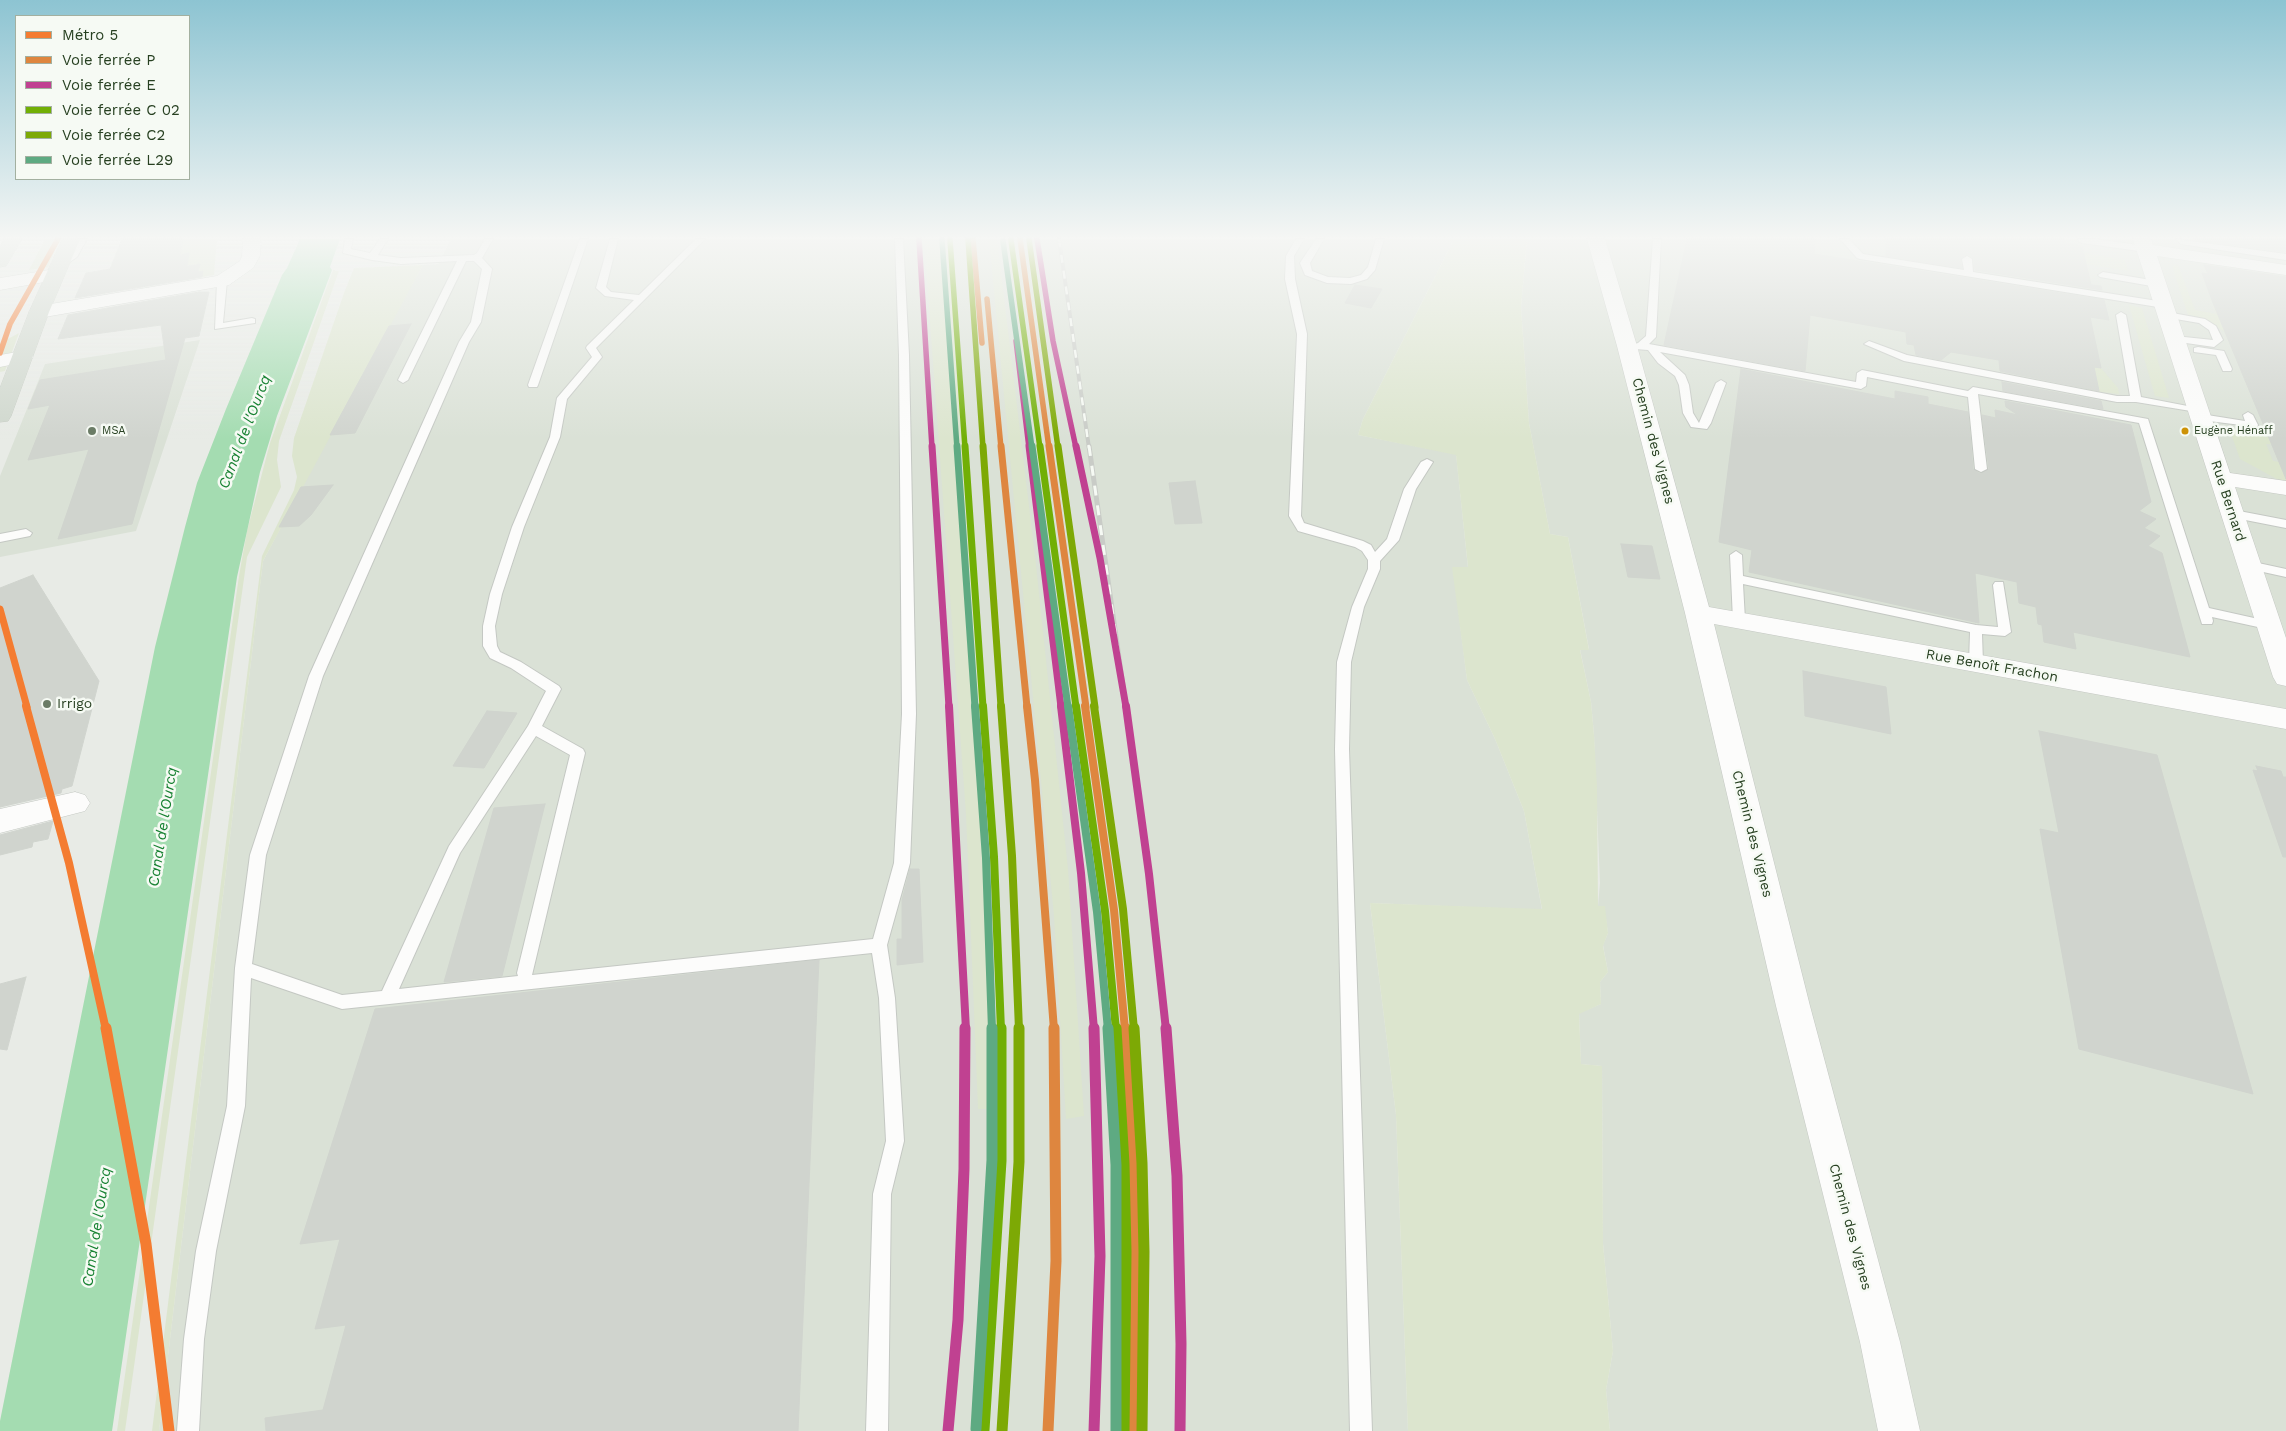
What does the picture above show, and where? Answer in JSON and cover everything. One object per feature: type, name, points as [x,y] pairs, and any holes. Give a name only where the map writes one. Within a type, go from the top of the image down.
[{"type":"main road","points":[[0,416],[42,306]]},
{"type":"street","points":[[39,312],[77,306]]},
{"type":"street","name":"Chemin des Vignes","points":[[1623,306],[1640,347],[1698,612],[1796,1015],[1880,1342],[1899,1431]]},
{"type":"street","name":"Rue Bernard","points":[[2165,306],[2234,514],[2267,625],[2286,677]]},
{"type":"street","points":[[0,361],[23,357]]},
{"type":"street","points":[[2221,478],[2286,488]]},
{"type":"street","name":"Rue Benoît Frachon","points":[[1698,612],[2286,719]]},
{"type":"street","points":[[0,821],[75,803]]},
{"type":"lane","points":[[220,306],[218,327],[252,321]]},
{"type":"lane","points":[[403,380],[443,306]]},
{"type":"lane","points":[[188,1431],[194,1339],[206,1251],[236,1106],[243,968],[258,855],[316,676],[464,342],[476,322],[479,306]]},
{"type":"lane","points":[[533,385],[561,306]]},
{"type":"lane","points":[[387,997],[454,850],[534,728],[554,689],[516,665],[494,655],[490,646],[489,626],[494,602],[518,527],[555,437],[562,398],[597,357],[591,348],[633,306]]},
{"type":"lane","points":[[877,1431],[882,1194],[895,1141],[887,998],[879,945],[902,863],[904,788],[909,714],[902,306]]},
{"type":"lane","points":[[1296,306],[1302,334],[1296,516],[1302,528],[1359,544],[1371,553],[1374,560],[1374,568],[1358,607],[1344,662],[1342,749],[1361,1431]]},
{"type":"lane","points":[[1640,347],[1651,337],[1653,306]]},
{"type":"lane","points":[[2172,306],[2213,328],[2218,340],[2214,344],[2177,343]]},
{"type":"lane","points":[[2121,315],[2136,400]]},
{"type":"lane","points":[[2177,343],[2220,353],[2227,369]]},
{"type":"lane","points":[[1869,344],[1904,358],[2116,399],[2136,400],[2253,425],[2248,415]]},
{"type":"lane","points":[[1640,347],[1680,375],[1684,384],[1688,413],[1695,425],[1703,427],[1706,423],[1721,384]]},
{"type":"lane","points":[[1640,347],[1861,386],[1862,373],[1973,395]]},
{"type":"lane","points":[[1981,469],[1973,390],[2144,421],[2205,616],[2267,625]]},
{"type":"lane","points":[[1374,560],[1393,540],[1410,489],[1427,462]]},
{"type":"lane","points":[[2234,514],[2286,524]]},
{"type":"lane","points":[[0,538],[26,533]]},
{"type":"lane","points":[[1736,555],[1739,620]]},
{"type":"lane","points":[[2249,565],[2286,573]]},
{"type":"lane","points":[[1737,579],[1976,629],[2005,632],[1999,585]]},
{"type":"lane","points":[[1976,629],[1976,663]]},
{"type":"lane","points":[[525,973],[578,753],[534,728]]},
{"type":"lane","points":[[243,968],[342,1002],[879,945]]},
{"type":"shaded area","points":[[320,306],[327,306],[279,441],[277,460],[281,487],[247,557],[125,1431],[117,1431],[239,576],[247,531],[270,443]]},
{"type":"shaded area","points":[[340,306],[401,306],[263,561],[159,1431],[152,1431],[262,556],[294,490],[297,477],[292,456],[294,438]]},
{"type":"shaded area","points":[[399,306],[1420,306],[1363,419],[1358,435],[1456,454],[1468,568],[1453,567],[1467,680],[1495,739],[1524,811],[1542,910],[1370,903],[1396,1115],[1408,1431],[159,1431],[263,561]]},
{"type":"shaded area","points":[[929,306],[955,306],[971,535],[989,881],[988,1109],[978,1109],[966,814]]},
{"type":"shaded area","points":[[995,306],[1005,306],[1036,565],[1068,869],[1084,1116],[1066,1119],[1054,916]]},
{"type":"shaded area","points":[[1420,306],[1521,306],[1529,423],[1550,534],[1568,537],[1589,650],[1580,650],[1591,702],[1594,735],[1597,787],[1598,906],[1605,906],[1608,933],[1603,946],[1608,972],[1600,982],[1601,1004],[1579,1014],[1581,1064],[1602,1066],[1603,1244],[1613,1351],[1606,1390],[1610,1431],[1408,1431],[1396,1115],[1370,903],[1542,909],[1524,811],[1495,739],[1467,680],[1452,567],[1468,567],[1456,455],[1358,435],[1363,419]]},
{"type":"shaded area","points":[[2129,306],[2142,308],[2169,398],[2155,396]]},
{"type":"shaded area","points":[[2185,306],[2193,306],[2195,310],[2216,314],[2214,306],[2230,306],[2274,313],[2221,322],[2225,332],[2207,320],[2188,315]]},
{"type":"shaded area","points":[[2286,306],[2286,1431],[1610,1431],[1606,1390],[1613,1351],[1603,1244],[1602,1066],[1581,1064],[1579,1013],[1601,1004],[1600,982],[1608,972],[1603,945],[1608,933],[1604,906],[1598,906],[1600,883],[1594,735],[1591,702],[1580,649],[1589,649],[1568,537],[1550,534],[1529,423],[1521,307]]},
{"type":"shaded area","points":[[19,333],[5,371],[0,372],[0,343]]},
{"type":"shaded area","points":[[200,340],[136,531],[0,557],[0,476],[45,364]]},
{"type":"shaded area","points":[[2094,367],[2101,368],[2118,388],[2119,394],[2085,390],[2084,388]]},
{"type":"shaded area","points":[[2229,428],[2268,437],[2271,444],[2266,444],[2273,461],[2286,463],[2286,481],[2277,479],[2240,459]]},
{"type":"water","name":"Canal de l'Ourcq","points":[[269,306],[319,306],[277,416],[260,472],[237,577],[112,1431],[0,1431],[0,1421],[155,647],[197,483]]},
{"type":"building","points":[[121,306],[206,306],[199,336],[185,338],[132,524],[58,539],[89,449],[28,460],[50,405],[28,409],[40,380],[166,360],[161,325],[58,339],[68,315]]},
{"type":"building","points":[[1673,306],[2105,306],[2109,320],[2090,317],[2101,368],[2094,367],[2099,391],[2000,371],[1999,360],[1951,352],[1941,360],[1916,355],[1914,345],[1907,344],[1906,332],[1810,315],[1805,371],[1664,345]]},
{"type":"building","points":[[2214,306],[2286,306],[2286,479]]},
{"type":"building","points":[[411,324],[355,433],[330,435],[389,326]]},
{"type":"building","points":[[1741,369],[1895,399],[1895,391],[1928,397],[1928,404],[1968,412],[1973,469],[1980,474],[1989,469],[1982,415],[1996,418],[1995,410],[2018,415],[2006,407],[2005,401],[2131,425],[2151,502],[2139,511],[2156,519],[2144,528],[2160,536],[2148,546],[2162,553],[2190,657],[2073,632],[2076,649],[2044,642],[2042,625],[2038,624],[2036,607],[2019,603],[2017,582],[1975,573],[1979,623],[1749,572],[1752,550],[1719,542]]},
{"type":"building","points":[[2002,382],[2101,401],[2103,409],[2003,391]]},
{"type":"building","points":[[1195,481],[1202,523],[1175,524],[1169,483]]},
{"type":"building","points":[[333,485],[311,515],[299,526],[279,527],[301,487]]},
{"type":"building","points":[[1621,544],[1652,546],[1660,579],[1628,577]]},
{"type":"building","name":"Irrigo","points":[[33,575],[99,681],[72,786],[62,789],[61,793],[0,807],[0,588]]},
{"type":"building","points":[[1803,671],[1886,687],[1891,734],[1805,716]]},
{"type":"building","points":[[487,711],[517,713],[484,768],[453,766]]},
{"type":"building","points":[[2039,731],[2157,755],[2253,1094],[2079,1049],[2040,829],[2059,833]]},
{"type":"building","points":[[2256,766],[2281,771],[2283,777],[2286,777],[2286,857],[2283,857],[2253,770],[2258,771]]},
{"type":"building","points":[[545,804],[502,976],[444,982],[494,808]]},
{"type":"building","points":[[53,821],[48,839],[33,842],[32,847],[0,855],[0,835]]},
{"type":"building","points":[[910,869],[919,869],[923,962],[897,965],[897,939],[902,939],[902,900]]},
{"type":"building","points":[[819,960],[798,1431],[266,1431],[265,1418],[323,1410],[346,1325],[315,1329],[340,1239],[300,1244],[375,1009]]},
{"type":"building","points":[[26,977],[7,1050],[0,1049],[0,984]]},
{"type":"railway","points":[[1069,306],[1089,448]]},
{"type":"railway","points":[[1089,446],[1126,707]]},
{"type":"railway","points":[[1126,706],[1128,719]]},
{"type":"metro line","name":"5","points":[[0,353],[10,324],[20,306]]},
{"type":"metro line","name":"5","points":[[0,609],[69,863],[107,1034],[146,1244],[169,1431]]},
{"type":"rail line","name":"E","points":[[923,306],[957,833],[966,1041],[964,1169],[958,1320],[948,1431]]},
{"type":"rail line","name":"L29","points":[[947,306],[986,858],[992,1027],[992,1160],[976,1429]]},
{"type":"rail line","name":"C2","points":[[973,306],[1012,856],[1019,1027],[1019,1162],[1002,1431]]},
{"type":"rail line","name":"P","points":[[979,306],[982,343]]},
{"type":"rail line","name":"P","points":[[988,306],[1019,638],[1035,780],[1053,997],[1056,1078],[1056,1261],[1048,1431]]},
{"type":"rail line","name":"L29","points":[[1012,306],[1097,912],[1107,1011],[1116,1165],[1116,1431]]},
{"type":"rail line","name":"P","points":[[1029,306],[1114,910],[1124,1010],[1133,1164],[1135,1252],[1133,1431]]},
{"type":"rail line","name":"C2","points":[[1038,306],[1123,909],[1133,1009],[1142,1163],[1144,1252],[1142,1431]]},
{"type":"rail line","name":"E","points":[[1047,306],[1053,341],[1100,558],[1128,719],[1149,874],[1165,1019],[1177,1176],[1181,1344],[1180,1431]]},
{"type":"rail line","name":"E","points":[[1016,341],[1081,873],[1095,1041],[1100,1256],[1094,1431]]},
{"type":"transit line","points":[[955,306],[994,857],[1001,1027],[1001,1161],[984,1430]]},
{"type":"transit line","points":[[1020,306],[1105,911],[1115,1011],[1124,1164],[1126,1252],[1124,1431]]},
{"type":"place","name":"MSA","points":[[92,431]]},
{"type":"place","name":"Eugène Hénaff","points":[[2185,431]]},
{"type":"place","name":"Irrigo","points":[[47,704]]}]
